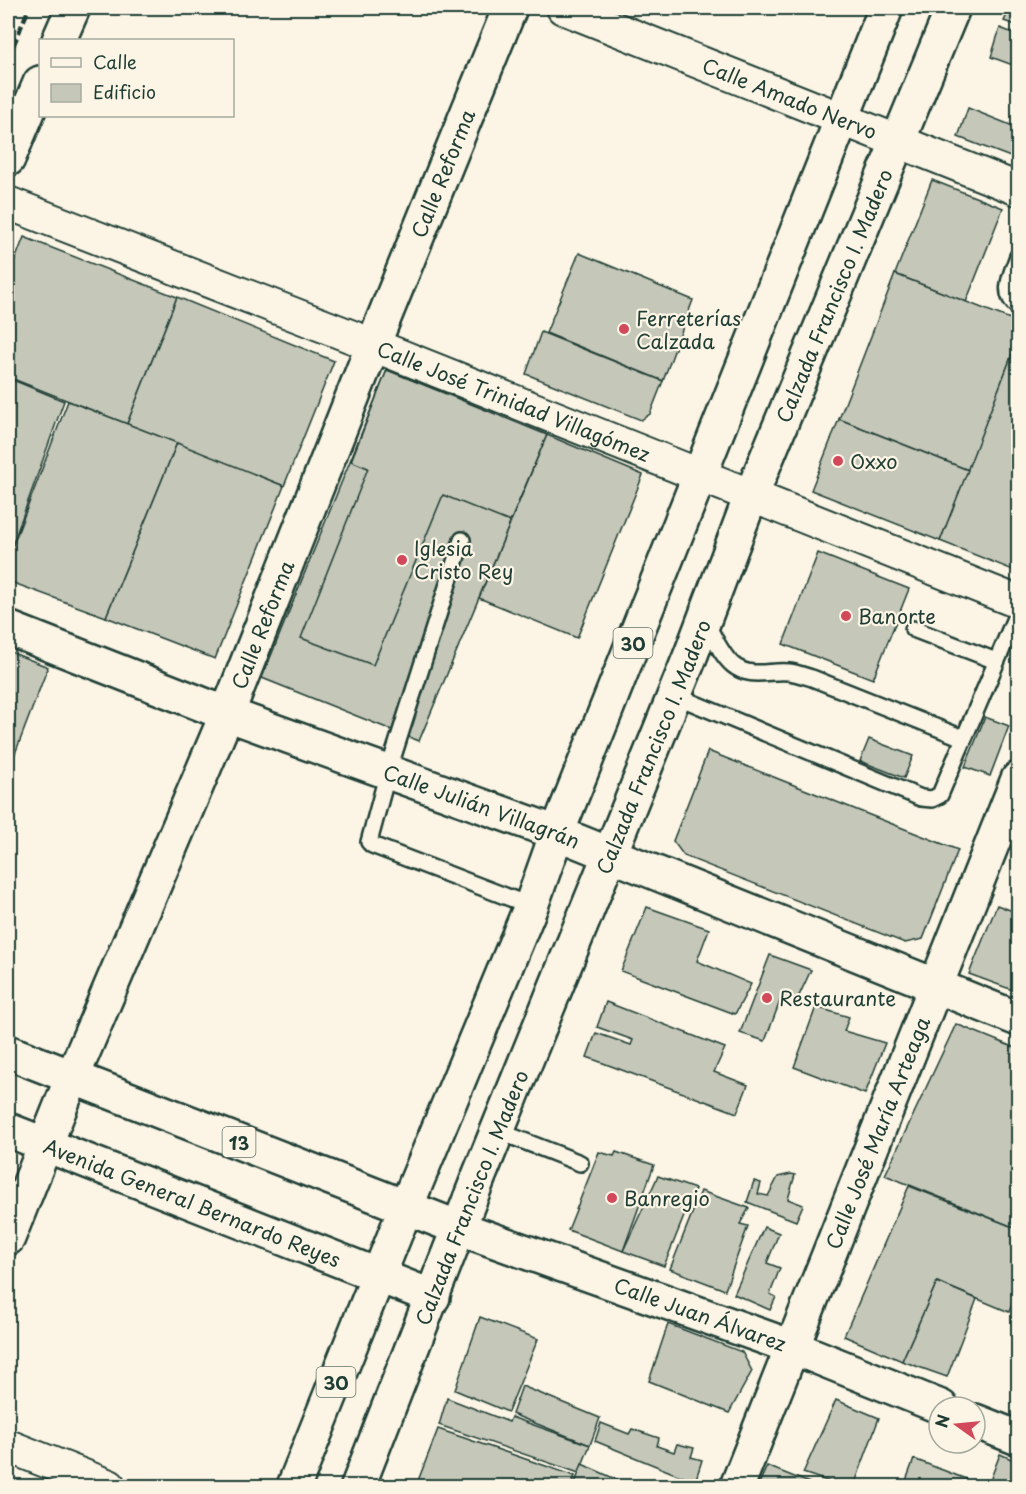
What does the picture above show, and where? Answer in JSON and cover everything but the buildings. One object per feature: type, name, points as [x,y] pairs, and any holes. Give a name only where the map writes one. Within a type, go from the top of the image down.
[{"type":"main road","points":[[59,39],[73,8]]},
{"type":"main road","name":"Calle Reforma","points":[[8,1238],[72,1078],[227,714],[510,8]]},
{"type":"main road","name":"30","points":[[294,1486],[406,1207],[531,906],[557,833],[886,8]]},
{"type":"main road","name":"Calzada Francisco I. Madero","points":[[358,1486],[434,1298],[459,1228],[705,620],[752,496],[953,8]]},
{"type":"main road","points":[[8,159],[39,85]]},
{"type":"main road","name":"Calle Julián Villagrán","points":[[8,628],[227,714],[557,833],[1018,1019]]},
{"type":"main road","name":"Calle José María Arteaga","points":[[737,1486],[1018,779]]},
{"type":"main road","name":"13","points":[[8,1052],[459,1228]]},
{"type":"main road","name":"Avenida General Bernardo Reyes","points":[[8,1130],[434,1298]]},
{"type":"main road","name":"Calle Juan Álvarez","points":[[459,1228],[792,1347],[927,1401]]},
{"type":"main road","points":[[987,1424],[1017,1432]]},
{"type":"street","name":"Calle Amado Nervo","points":[[563,8],[1018,189]]},
{"type":"street","name":"Calle José Trinidad Villagómez","points":[[8,203],[373,345],[1018,602]]},
{"type":"street","points":[[8,1446],[109,1486]]},
{"type":"lane","points":[[1018,256],[1009,283],[1011,301],[1018,307]]},
{"type":"lane","points":[[462,540],[369,838],[372,845],[531,906]]},
{"type":"lane","points":[[674,695],[921,798],[932,799],[940,795],[1018,611]]},
{"type":"lane","points":[[705,620],[724,654],[742,671],[754,674],[788,672],[812,678],[963,738]]},
{"type":"lane","points":[[914,629],[996,661]]},
{"type":"lane","points":[[498,1131],[580,1163]]},
{"type":"railway","points":[[8,24],[15,8]]},
{"type":"railway","points":[[8,58],[29,8]]},
{"type":"place","name":"Ferreterías Calzada","points":[[624,329]]},
{"type":"place","name":"Oxxo","points":[[838,461]]},
{"type":"place","name":"Iglesia Cristo Rey","points":[[402,560]]},
{"type":"place","name":"Banorte","points":[[846,616]]},
{"type":"place","name":"Restaurante","points":[[767,998]]},
{"type":"place","name":"Banregio","points":[[612,1198]]}]
